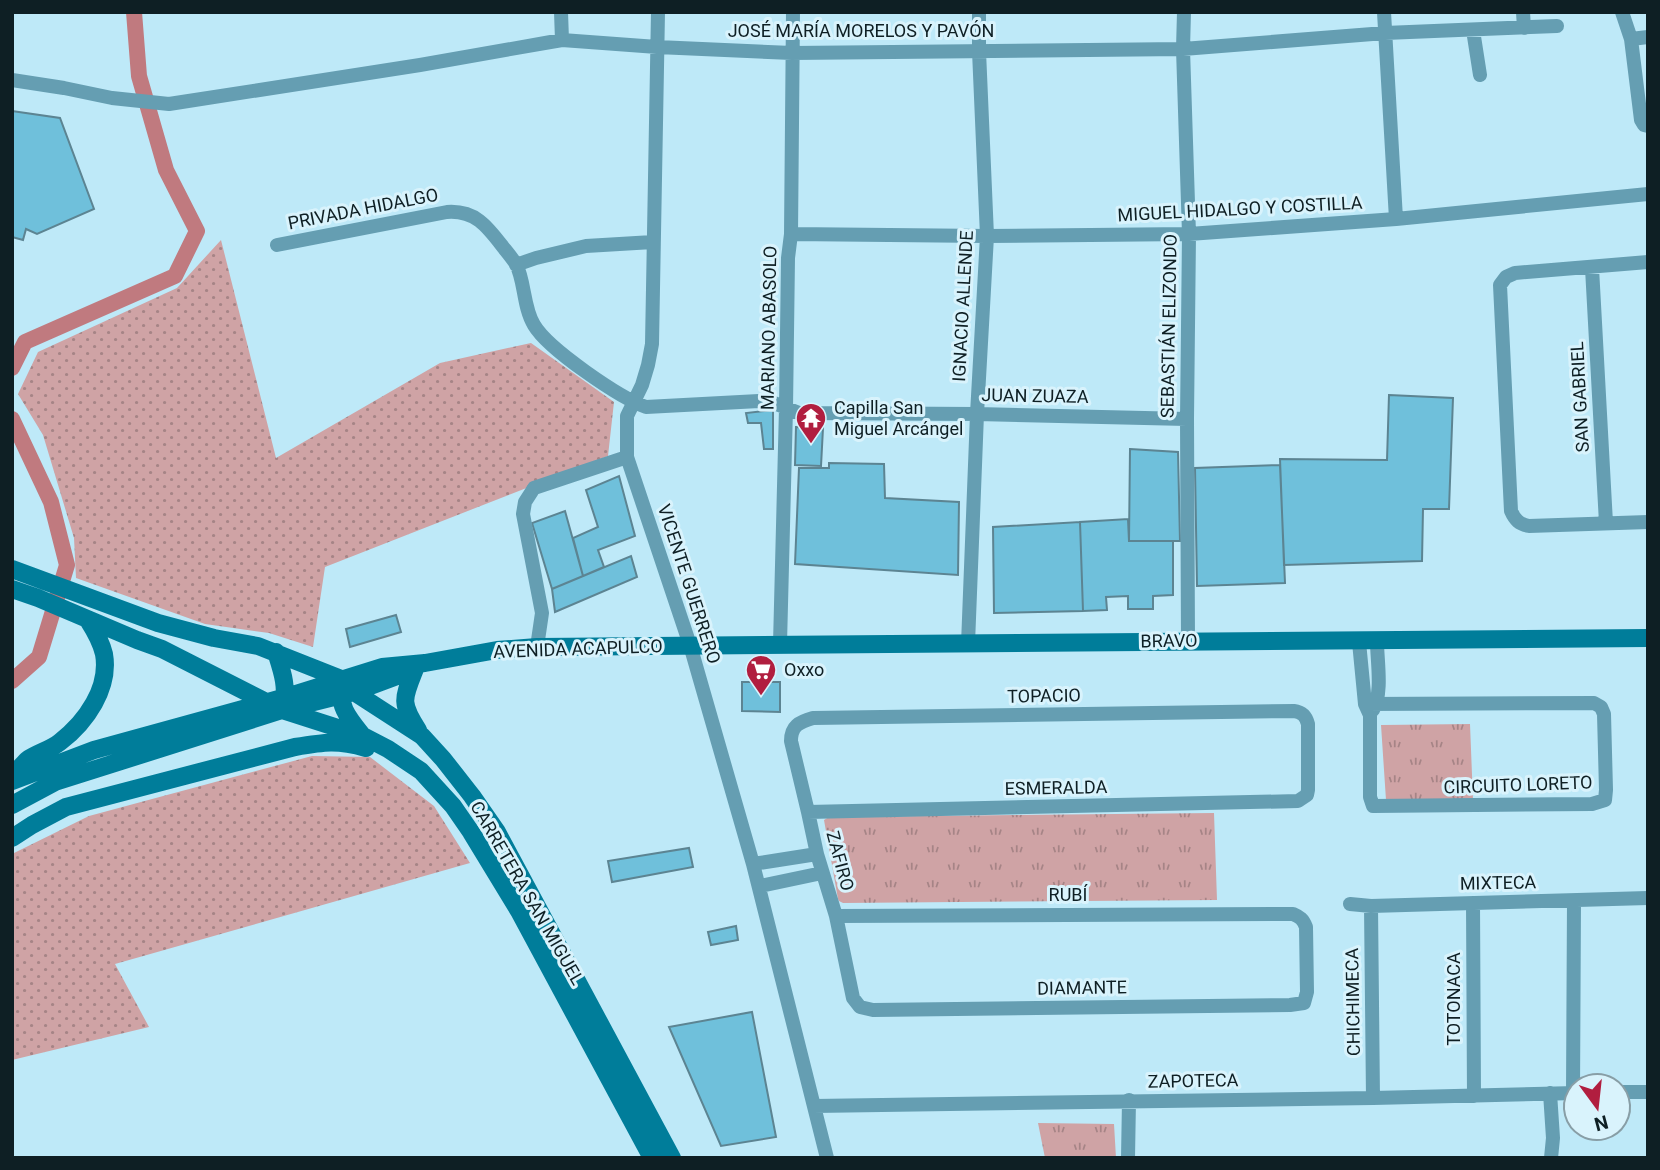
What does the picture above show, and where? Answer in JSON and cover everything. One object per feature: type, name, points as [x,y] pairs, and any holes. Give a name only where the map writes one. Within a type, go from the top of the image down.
[{"type":"main road","name":"CARRETERA SAN MIGUEL","points":[[12,569],[158,623],[258,646],[301,662],[422,736],[465,786],[497,832],[672,1158]]},
{"type":"main road","name":"CARRETERA SAN MIGUEL","points":[[17,591],[162,649],[265,702],[284,704],[363,736],[421,771],[453,806],[471,831],[519,911],[652,1158]]},
{"type":"main road","points":[[12,778],[28,760],[59,743],[78,726],[92,707],[101,687],[105,670],[104,654],[100,640],[83,617]]},
{"type":"main road","name":"BRAVO","points":[[690,645],[1648,638]]},
{"type":"main road","name":"AVENIDA ACAPULCO","points":[[346,689],[420,666],[497,650],[690,645]]},
{"type":"main road","points":[[276,652],[286,685],[284,704]]},
{"type":"main road","points":[[301,662],[340,668],[382,667]]},
{"type":"main road","name":"AVENIDA ACAPULCO","points":[[346,689],[382,667],[420,666]]},
{"type":"main road","points":[[420,666],[405,694],[406,711],[422,736]]},
{"type":"main road","points":[[12,805],[55,782],[284,704],[346,689],[348,719],[363,736]]},
{"type":"main road","points":[[12,778],[94,750],[265,702]]},
{"type":"main road","points":[[12,838],[66,807],[327,741],[348,743],[378,752],[421,771]]},
{"type":"street","points":[[561,12],[562,40]]},
{"type":"street","name":"VICENTE GUERRERO","points":[[658,12],[652,344],[642,385],[626,416],[627,457],[690,645],[760,886],[827,1158]]},
{"type":"street","name":"MARIANO ABASOLO","points":[[780,644],[793,12]]},
{"type":"street","name":"IGNACIO ALLENDE","points":[[968,644],[987,236],[979,12]]},
{"type":"street","name":"SEBASTIÁN ELIZONDO","points":[[1184,12],[1189,234],[1188,641]]},
{"type":"street","points":[[1384,12],[1396,219]]},
{"type":"street","points":[[1523,12],[1524,28]]},
{"type":"street","points":[[1622,12],[1631,39],[1641,120],[1648,126]]},
{"type":"street","name":"JOSÉ MARÍA MORELOS Y PAVÓN","points":[[12,80],[112,98],[169,104],[562,40],[792,53],[1183,49],[1385,33],[1557,26]]},
{"type":"street","points":[[1473,30],[1480,75]]},
{"type":"street","points":[[1631,39],[1648,37]]},
{"type":"street","name":"MIGUEL HIDALGO Y COSTILLA","points":[[790,234],[1189,234],[1396,219],[1648,194]]},
{"type":"street","name":"PRIVADA HIDALGO","points":[[277,245],[458,212],[467,214],[486,226],[516,265]]},
{"type":"street","points":[[632,402],[548,342],[535,326],[527,307],[516,265],[586,246],[653,242]]},
{"type":"street","points":[[1648,262],[1515,273],[1506,277],[1500,285],[1513,517],[1521,524],[1529,526],[1648,522]]},
{"type":"street","name":"SAN GABRIEL","points":[[1592,268],[1606,523]]},
{"type":"street","name":"JUAN ZUAZA","points":[[632,402],[646,407],[759,401],[799,412],[1187,419]]},
{"type":"street","points":[[537,647],[542,612],[523,514],[525,502],[534,488],[627,457]]},
{"type":"street","points":[[1368,641],[1371,707]]},
{"type":"street","name":"CIRCUITO LORETO","points":[[1594,703],[1601,707],[1604,715],[1605,800],[1592,804],[1376,807],[1371,805],[1370,797],[1371,707],[1594,703]]},
{"type":"street","name":"TOPACIO","points":[[796,725],[813,718],[1294,711],[1304,715],[1309,730],[1308,790],[1304,799]]},
{"type":"street","name":"ZAFIRO","points":[[796,725],[791,732],[791,741],[817,854],[836,916],[853,998],[860,1007]]},
{"type":"street","name":"ESMERALDA","points":[[808,812],[1290,802],[1304,799]]},
{"type":"street","points":[[753,864],[817,854]]},
{"type":"street","points":[[760,886],[822,873]]},
{"type":"street","name":"MIXTECA","points":[[1350,904],[1371,906],[1648,898]]},
{"type":"street","name":"ZAPOTECA","points":[[1573,901],[1574,1072]]},
{"type":"street","name":"TOTONACA","points":[[1473,903],[1474,1096]]},
{"type":"street","name":"CHICHIMECA","points":[[1371,906],[1373,1098]]},
{"type":"street","name":"RUBÍ","points":[[836,916],[1293,914],[1304,921],[1306,932],[1307,992],[1304,1003]]},
{"type":"street","name":"DIAMANTE","points":[[860,1007],[873,1010],[1304,1003]]},
{"type":"street","points":[[1550,1093],[1553,1138],[1551,1158]]},
{"type":"street","name":"ZAPOTECA","points":[[814,1106],[1562,1093]]},
{"type":"street","points":[[1128,1158],[1129,1100]]},
{"type":"green space","points":[[221,240],[276,458],[440,363],[531,343],[614,402],[608,456],[325,567],[313,647],[269,633],[205,624],[76,578],[74,538],[43,435],[18,394],[38,352],[177,288]]},
{"type":"green space","points":[[1470,724],[1473,800],[1386,800],[1381,725]]},
{"type":"green space","points":[[312,756],[370,757],[434,806],[470,863],[115,964],[149,1027],[12,1060],[12,854],[89,816]]},
{"type":"green space","points":[[1214,813],[1217,900],[843,903],[838,899],[824,820],[829,817]]},
{"type":"green space","points":[[1038,1123],[1114,1124],[1116,1158],[1045,1158]]},
{"type":"building","points":[[12,111],[60,118],[94,209],[37,234],[26,229],[23,240],[12,237]]},
{"type":"building","points":[[1389,395],[1453,398],[1449,509],[1423,509],[1422,561],[1284,565],[1280,459],[1387,460]]},
{"type":"building","points":[[773,410],[773,449],[764,449],[761,423],[748,423],[746,413]]},
{"type":"building","points":[[796,427],[823,428],[821,466],[795,465]]},
{"type":"building","points":[[1130,449],[1178,452],[1180,541],[1129,541]]},
{"type":"building","points":[[829,463],[884,464],[885,498],[959,502],[958,575],[795,564],[799,468],[829,468]]},
{"type":"building","points":[[1280,465],[1285,583],[1197,586],[1195,468]]},
{"type":"building","points":[[619,476],[635,536],[598,550],[604,567],[583,576],[573,538],[598,527],[586,490]]},
{"type":"building","points":[[565,511],[583,576],[552,589],[532,523]]},
{"type":"building","points":[[1128,519],[1129,541],[1173,541],[1173,595],[1153,596],[1153,609],[1128,609],[1128,596],[1106,597],[1107,610],[1083,611],[1080,522]]},
{"type":"building","points":[[1080,522],[1083,611],[994,613],[993,527]]},
{"type":"building","points":[[631,556],[637,577],[555,612],[552,589]]},
{"type":"building","points":[[396,615],[401,632],[350,647],[346,629]]},
{"type":"building","name":"Oxxo","points":[[742,682],[780,682],[780,712],[742,711]]},
{"type":"building","points":[[689,848],[693,867],[612,882],[608,861]]},
{"type":"building","points":[[736,926],[738,940],[711,945],[708,932]]},
{"type":"building","points":[[752,1012],[776,1137],[721,1146],[669,1027]]},
{"type":"waterway","points":[[12,368],[25,342],[175,276],[197,231],[166,170],[139,76],[134,12]]},
{"type":"waterway","points":[[12,419],[51,502],[67,565],[39,657],[12,681]]},
{"type":"place","name":"Capilla San Miguel Arcángel","points":[[811,445]]},
{"type":"place","name":"Oxxo","points":[[761,697]]}]
